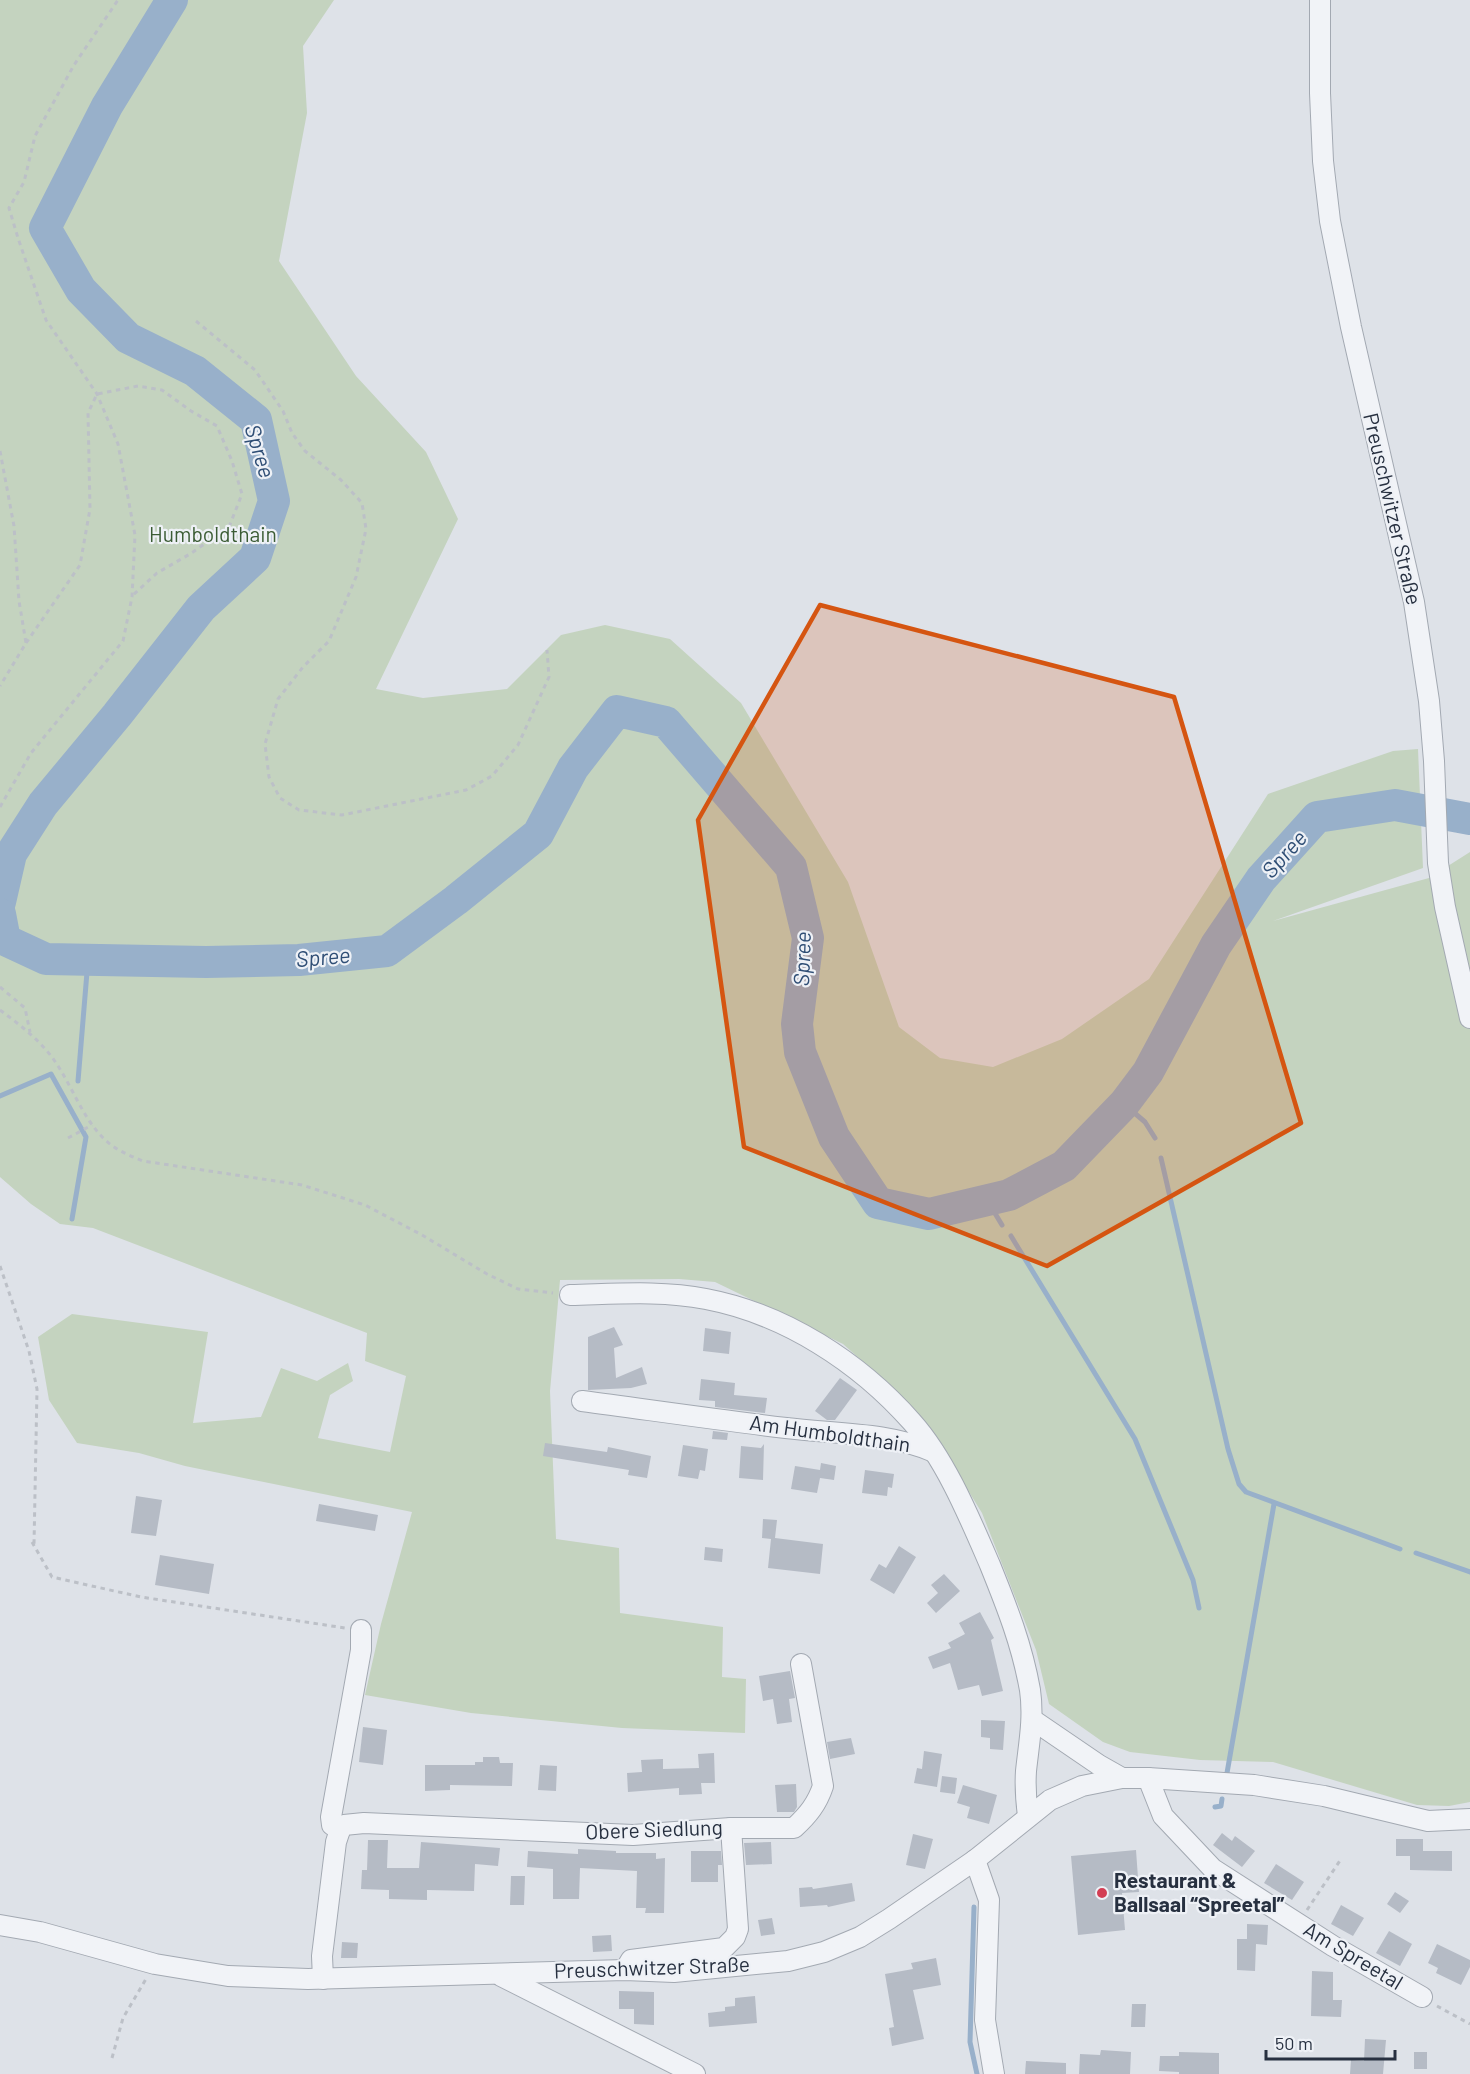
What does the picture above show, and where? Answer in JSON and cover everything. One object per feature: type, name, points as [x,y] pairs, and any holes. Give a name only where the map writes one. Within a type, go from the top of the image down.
[{"type":"street","name":"Preuschwitzer Straße","points":[[1320,0],[1323,161],[1330,221],[1351,327],[1414,602],[1429,701],[1438,863],[1445,907],[1470,1018]]},
{"type":"street","points":[[570,1295],[674,1294],[738,1307],[798,1331],[834,1353],[877,1388],[913,1423],[934,1452]]},
{"type":"street","name":"Am Humboldthain","points":[[582,1401],[785,1428],[868,1436],[915,1444],[934,1452],[970,1517],[1006,1603],[1030,1690],[1033,1720],[1026,1773],[1028,1816]]},
{"type":"street","points":[[323,1979],[322,1956],[336,1842],[340,1830],[332,1825],[331,1817],[361,1650],[361,1630]]},
{"type":"street","name":"Obere Siedlung","points":[[340,1830],[344,1825],[364,1823],[633,1835],[731,1828],[794,1828],[818,1802],[824,1786],[801,1664]]},
{"type":"street","points":[[1033,1720],[1122,1778]]},
{"type":"street","name":"Preuschwitzer Straße","points":[[0,1925],[40,1932],[155,1965],[228,1976],[323,1979],[625,1970],[674,1972],[788,1961],[824,1952],[860,1937],[889,1920],[975,1860],[1028,1816],[1066,1792],[1082,1786],[1122,1778],[1254,1785],[1292,1790],[1428,1821],[1470,1819]]},
{"type":"street","name":"Am Spreetal","points":[[1148,1778],[1163,1815],[1213,1869],[1298,1924],[1422,1997]]},
{"type":"street","points":[[625,1970],[631,1960],[724,1948],[735,1937],[738,1929],[731,1828]]},
{"type":"street","points":[[975,1860],[989,1900],[985,2020],[994,2074]]},
{"type":"street","points":[[498,1974],[695,2074]]},
{"type":"path","points":[[0,807],[31,753],[123,641],[132,597],[135,535],[118,444],[97,394],[46,320],[9,208],[24,182],[35,136],[74,65],[118,0]]},
{"type":"path","points":[[196,321],[255,370],[283,411],[292,433],[305,451],[341,480],[362,503],[366,529],[352,588],[329,641],[303,667],[278,699],[265,744],[269,777],[280,798],[299,810],[342,814],[466,790],[492,776],[518,745],[549,677],[547,650]]},
{"type":"path","points":[[97,394],[138,386],[162,390],[217,426],[232,461],[242,494],[229,527],[157,573],[132,597]]},
{"type":"path","points":[[0,686],[26,643],[80,565],[90,509],[88,413],[97,394]]},
{"type":"path","points":[[0,451],[14,526],[19,601],[26,643]]},
{"type":"path","points":[[0,987],[25,1008],[30,1033]]},
{"type":"path","points":[[0,1011],[30,1033],[53,1058],[92,1125],[112,1146],[143,1161],[302,1185],[365,1204],[487,1274],[518,1289],[570,1295]]},
{"type":"path","points":[[68,1138],[92,1125]]},
{"type":"path","points":[[0,1266],[29,1351],[38,1389],[34,1547]]},
{"type":"path","points":[[32,1542],[52,1577],[141,1597],[361,1630]]},
{"type":"path","points":[[1298,1924],[1341,1859]]},
{"type":"path","points":[[112,2058],[123,2018],[155,1965]]},
{"type":"path","name":"Am Spreetal","points":[[1422,1997],[1470,2024]]},
{"type":"highlighted area","points":[[820,605],[1174,697],[1301,1123],[1047,1266],[744,1147],[698,820]]},
{"type":"green space","name":"Humboldthain","points":[[0,0],[334,0],[303,46],[307,113],[279,261],[356,376],[426,452],[458,519],[376,689],[423,698],[507,689],[561,635],[605,625],[670,639],[741,703],[848,882],[899,1027],[940,1058],[993,1067],[1062,1039],[1149,979],[1268,794],[1393,751],[1418,749],[1423,868],[1273,921],[1429,878],[1470,852],[1470,1802],[1449,1806],[1417,1805],[1273,1762],[1200,1760],[1130,1752],[1103,1742],[1049,1704],[1036,1650],[982,1513],[921,1418],[888,1384],[843,1344],[715,1282],[679,1279],[560,1280],[550,1391],[556,1539],[619,1548],[620,1613],[723,1627],[722,1677],[746,1679],[745,1733],[622,1728],[471,1713],[365,1695],[381,1624],[412,1512],[185,1466],[139,1453],[77,1443],[49,1400],[38,1337],[72,1314],[208,1332],[193,1423],[261,1417],[281,1368],[317,1381],[348,1363],[353,1381],[330,1395],[318,1438],[390,1452],[406,1376],[365,1361],[367,1333],[93,1228],[60,1224],[31,1204],[0,1177]]},
{"type":"building","points":[[614,1327],[623,1345],[614,1348],[616,1378],[642,1367],[647,1384],[631,1388],[588,1390],[588,1337]]},
{"type":"building","points":[[705,1328],[731,1332],[729,1354],[703,1351]]},
{"type":"building","points":[[840,1378],[857,1390],[835,1420],[827,1420],[815,1411]]},
{"type":"building","points":[[701,1379],[735,1383],[734,1395],[767,1398],[765,1413],[715,1407],[715,1401],[699,1400]]},
{"type":"building","points":[[713,1431],[728,1433],[727,1440],[712,1439]]},
{"type":"building","points":[[545,1443],[607,1452],[608,1447],[651,1456],[647,1478],[628,1475],[629,1470],[543,1456]]},
{"type":"building","points":[[764,1444],[763,1480],[739,1478],[741,1446],[761,1448]]},
{"type":"building","points":[[683,1445],[708,1449],[705,1471],[700,1470],[698,1479],[678,1476]]},
{"type":"building","points":[[821,1463],[836,1466],[834,1480],[820,1478],[817,1493],[791,1489],[795,1466],[820,1470]]},
{"type":"building","points":[[865,1470],[894,1474],[892,1488],[888,1487],[887,1496],[862,1493]]},
{"type":"building","points":[[136,1496],[162,1500],[156,1536],[131,1533]]},
{"type":"building","points":[[319,1504],[378,1515],[375,1531],[316,1521]]},
{"type":"building","points":[[763,1519],[777,1520],[775,1538],[823,1544],[820,1574],[768,1568],[771,1539],[762,1538]]},
{"type":"building","points":[[899,1546],[916,1557],[894,1594],[870,1580],[879,1564],[886,1568]]},
{"type":"building","points":[[705,1547],[723,1549],[722,1562],[704,1560]]},
{"type":"building","points":[[160,1555],[214,1564],[209,1594],[155,1585]]},
{"type":"building","points":[[944,1574],[960,1591],[936,1613],[927,1603],[938,1593],[931,1585]]},
{"type":"building","points":[[980,1612],[994,1638],[991,1640],[1003,1691],[982,1696],[979,1685],[958,1690],[950,1663],[933,1669],[928,1657],[951,1648],[948,1643],[965,1634],[959,1623]]},
{"type":"building","points":[[790,1671],[795,1698],[789,1699],[792,1722],[777,1724],[773,1699],[763,1701],[759,1676]]},
{"type":"building","points":[[981,1720],[1005,1721],[1003,1750],[990,1749],[990,1738],[981,1737]]},
{"type":"building","points":[[363,1727],[387,1730],[383,1765],[359,1762]]},
{"type":"building","points":[[851,1738],[855,1754],[830,1759],[827,1742]]},
{"type":"building","points":[[924,1751],[942,1754],[937,1787],[914,1783],[917,1768],[922,1769]]},
{"type":"building","points":[[714,1753],[715,1783],[701,1783],[702,1794],[679,1795],[679,1788],[628,1792],[627,1773],[642,1772],[641,1760],[663,1759],[663,1769],[699,1768],[698,1754]]},
{"type":"building","points":[[483,1757],[499,1757],[500,1763],[513,1763],[512,1786],[450,1785],[450,1790],[425,1791],[425,1765],[475,1765],[475,1762],[483,1762]]},
{"type":"building","points":[[540,1765],[557,1766],[556,1791],[538,1790]]},
{"type":"building","points":[[942,1776],[957,1778],[955,1794],[940,1792]]},
{"type":"building","points":[[796,1784],[797,1807],[794,1812],[777,1812],[775,1785]]},
{"type":"building","points":[[963,1785],[997,1795],[989,1824],[967,1818],[970,1807],[957,1803]]},
{"type":"building","points":[[1222,1833],[1232,1841],[1235,1836],[1255,1851],[1242,1867],[1213,1845]]},
{"type":"building","points":[[913,1834],[933,1839],[925,1869],[906,1865]]},
{"type":"building","points":[[1396,1839],[1423,1839],[1423,1851],[1452,1851],[1452,1871],[1410,1870],[1410,1856],[1396,1856]]},
{"type":"building","points":[[368,1840],[388,1840],[387,1868],[419,1868],[421,1842],[500,1848],[498,1866],[475,1864],[474,1891],[427,1890],[427,1900],[389,1899],[389,1890],[361,1889],[362,1870],[367,1870]]},
{"type":"building","points":[[771,1842],[772,1864],[746,1865],[744,1843]]},
{"type":"building","points":[[578,1849],[616,1851],[616,1853],[656,1853],[656,1859],[665,1858],[664,1913],[645,1913],[646,1908],[636,1908],[637,1871],[580,1868],[579,1899],[553,1899],[553,1869],[527,1867],[528,1851],[578,1854]]},
{"type":"building","name":"Restaurant & Ballsaal “Spreetal”","points":[[1136,1850],[1139,1892],[1122,1893],[1125,1930],[1078,1935],[1071,1856]]},
{"type":"building","points":[[691,1851],[721,1851],[722,1865],[718,1865],[718,1882],[691,1882]]},
{"type":"building","points":[[1276,1864],[1304,1882],[1292,1900],[1264,1883]]},
{"type":"building","points":[[511,1876],[525,1876],[524,1905],[510,1905]]},
{"type":"building","points":[[852,1883],[855,1901],[828,1907],[827,1905],[800,1907],[799,1888],[812,1887],[813,1889]]},
{"type":"building","points":[[1395,1892],[1409,1901],[1400,1913],[1387,1904]]},
{"type":"building","points":[[1341,1905],[1364,1918],[1353,1936],[1331,1924]]},
{"type":"building","points":[[772,1918],[775,1934],[761,1936],[758,1920]]},
{"type":"building","points":[[1247,1924],[1268,1925],[1267,1945],[1256,1944],[1255,1971],[1237,1970],[1237,1939],[1247,1939]]},
{"type":"building","points":[[1389,1931],[1412,1944],[1400,1966],[1376,1953]]},
{"type":"building","points":[[611,1935],[612,1951],[593,1952],[592,1936]]},
{"type":"building","points":[[342,1942],[358,1943],[357,1958],[341,1958]]},
{"type":"building","points":[[1437,1944],[1470,1960],[1470,1967],[1461,1985],[1436,1973],[1438,1968],[1428,1963]]},
{"type":"building","points":[[936,1958],[941,1985],[913,1990],[924,2039],[892,2046],[889,2028],[894,2027],[885,1974],[913,1969],[911,1963]]},
{"type":"building","points":[[1312,1971],[1333,1972],[1333,2000],[1342,2000],[1341,2017],[1311,2016]]},
{"type":"building","points":[[619,1991],[654,1992],[654,2025],[634,2024],[634,2009],[619,2009]]},
{"type":"building","points":[[755,1996],[757,2023],[709,2027],[708,2013],[725,2011],[725,2007],[735,2006],[735,1998]]},
{"type":"building","points":[[1132,2004],[1146,2004],[1145,2027],[1131,2027]]},
{"type":"building","points":[[1365,2039],[1386,2040],[1383,2074],[1350,2074],[1351,2060],[1364,2061]]},
{"type":"building","points":[[1101,2050],[1131,2052],[1130,2074],[1079,2074],[1080,2054],[1100,2055]]},
{"type":"building","points":[[1179,2052],[1219,2053],[1219,2074],[1179,2074],[1179,2072],[1159,2071],[1160,2056],[1179,2056]]},
{"type":"building","points":[[1414,2052],[1427,2052],[1427,2069],[1414,2069]]},
{"type":"building","points":[[1026,2061],[1066,2063],[1066,2074],[1025,2074]]},
{"type":"waterway","name":"Spree","points":[[0,902],[11,854],[43,804],[201,608],[255,558],[274,501],[256,420],[195,371],[128,338],[81,290],[45,228],[107,106],[172,0]]},
{"type":"waterway","name":"Spree","points":[[0,914],[5,940],[46,959],[206,962],[299,960],[387,951],[456,900],[538,834],[573,768],[617,711],[666,722],[791,867],[808,938],[797,1024],[800,1052],[834,1137],[878,1203],[929,1214],[1009,1195],[1064,1166],[1124,1104],[1148,1072],[1216,945],[1261,879],[1317,817],[1395,805],[1470,819]]},
{"type":"waterway","points":[[78,1081],[88,960]]},
{"type":"waterway","points":[[0,1096],[51,1074],[86,1137],[72,1219]]},
{"type":"waterway","points":[[1124,1104],[1145,1122],[1155,1138]]},
{"type":"waterway","points":[[1161,1158],[1228,1449],[1239,1484],[1246,1492],[1400,1549]]},
{"type":"waterway","points":[[987,1200],[1002,1225]]},
{"type":"waterway","points":[[1011,1236],[1135,1439],[1193,1580],[1199,1608]]},
{"type":"waterway","points":[[1227,1773],[1274,1504]]},
{"type":"waterway","points":[[1416,1553],[1470,1572]]},
{"type":"waterway","points":[[1215,1807],[1221,1806],[1222,1799]]},
{"type":"waterway","points":[[974,1907],[970,2042],[977,2074]]},
{"type":"place","name":"Restaurant & Ballsaal “Spreetal”","points":[[1102,1893]]}]
